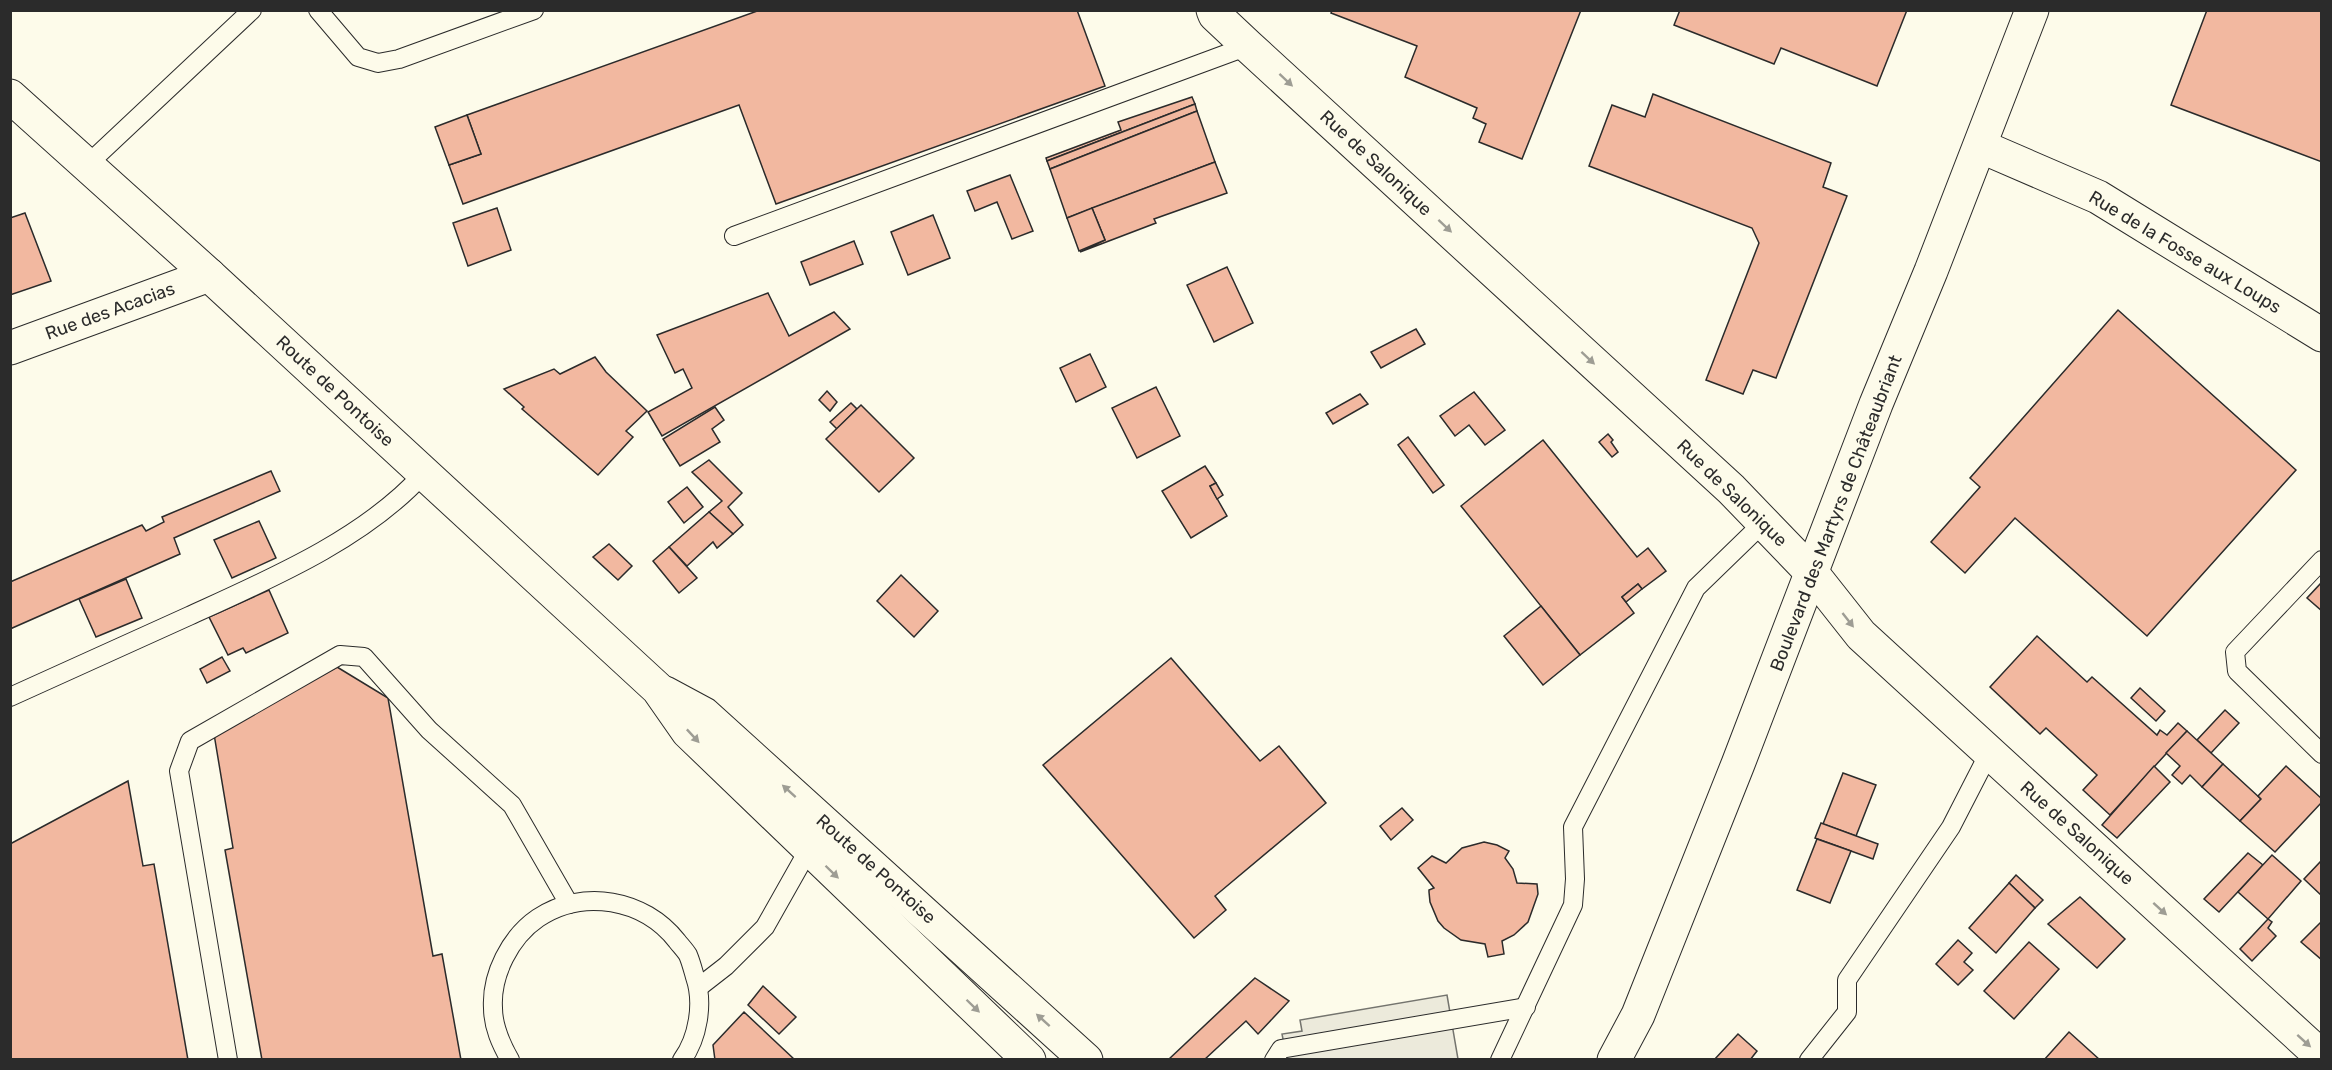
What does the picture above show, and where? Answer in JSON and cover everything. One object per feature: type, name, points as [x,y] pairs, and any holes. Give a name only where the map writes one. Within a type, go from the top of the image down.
[{"type":"main road","name":"Rue de Salonique","points":[[1213,10],[1215,15],[1248,46],[1731,489],[1812,573],[1861,635],[2322,1057]]},
{"type":"main road","name":"Boulevard des Martyrs de Châteaubriant","points":[[1614,1059],[1638,1015],[2032,10]]},
{"type":"main road","name":"Route de Pontoise","points":[[10,96],[209,275],[658,689],[688,732],[1029,1059]]},
{"type":"main road","name":"Rue de la Fosse aux Loups","points":[[1980,146],[2098,197],[2322,335]]},
{"type":"main road","name":"Rue des Acacias","points":[[10,348],[209,275]]},
{"type":"main road","name":"Route de Pontoise","points":[[658,689],[704,714],[1086,1059]]},
{"type":"main road","name":"Boulevard des Martyrs de Châteaubriant","points":[[1630,1059],[1638,1015]]},
{"type":"lane","points":[[87,165],[252,10]]},
{"type":"lane","points":[[318,10],[358,57],[378,63],[399,59],[534,10]]},
{"type":"lane","points":[[734,236],[1248,46]]},
{"type":"lane","points":[[10,697],[266,581],[359,529],[406,493],[424,473]]},
{"type":"lane","points":[[1500,1059],[1573,905],[1575,879],[1573,826],[1696,588],[1764,523]]},
{"type":"lane","points":[[2322,560],[2235,652],[2237,671],[2322,754]]},
{"type":"lane","points":[[228,1059],[179,771],[190,741],[340,655],[364,657],[429,730],[512,805],[569,904]]},
{"type":"lane","points":[[1809,1059],[1847,1012],[1847,980],[1951,827],[1989,753]]},
{"type":"lane","points":[[699,987],[726,966],[765,927],[809,849]]},
{"type":"lane","points":[[510,1059],[500,1042],[492,1008],[497,974],[512,942],[537,918],[569,904],[603,900],[637,908],[647,914],[666,927],[688,954],[699,987],[698,1020],[688,1051],[682,1059]]},
{"type":"lane","points":[[1274,1059],[1281,1048],[1526,1008]]},
{"type":"shaded area","points":[[1447,995],[1458,1059],[1287,1059],[1282,1034],[1302,1031],[1300,1020]]},
{"type":"building","points":[[760,10],[1077,10],[1105,86],[776,204],[739,105],[463,204],[449,165],[481,154],[467,115]]},
{"type":"building","points":[[1332,10],[1581,10],[1522,159],[1479,142],[1486,124],[1473,118],[1477,108],[1405,77],[1417,46],[1331,13]]},
{"type":"building","points":[[1680,10],[1907,10],[1877,86],[1781,48],[1774,64],[1674,25]]},
{"type":"building","points":[[2207,10],[2322,10],[2322,162],[2171,105]]},
{"type":"building","points":[[1653,94],[1831,163],[1823,187],[1847,196],[1776,378],[1753,370],[1743,394],[1706,380],[1759,243],[1752,228],[1589,166],[1612,105],[1645,117]]},
{"type":"building","points":[[1192,97],[1195,104],[1047,161],[1046,158],[1121,130],[1118,122]]},
{"type":"building","points":[[1195,104],[1197,111],[1050,169],[1047,161]]},
{"type":"building","points":[[1197,111],[1215,162],[1067,218],[1050,169]]},
{"type":"building","points":[[467,115],[481,154],[449,165],[435,127]]},
{"type":"building","points":[[1215,162],[1227,193],[1154,219],[1156,223],[1080,252],[1105,240],[1092,208]]},
{"type":"building","points":[[1010,175],[1033,231],[1012,239],[997,202],[975,211],[967,191]]},
{"type":"building","points":[[497,208],[511,250],[468,266],[453,223]]},
{"type":"building","points":[[1092,208],[1105,240],[1079,251],[1067,218]]},
{"type":"building","points":[[25,213],[51,281],[10,295],[10,218]]},
{"type":"building","points":[[933,215],[950,258],[908,275],[891,232]]},
{"type":"building","points":[[854,241],[863,264],[810,285],[801,262]]},
{"type":"building","points":[[1227,267],[1253,323],[1214,342],[1187,285]]},
{"type":"building","points":[[768,293],[789,336],[834,312],[850,329],[662,436],[648,412],[692,388],[683,369],[675,373],[657,335]]},
{"type":"building","points":[[2118,310],[2296,470],[2147,636],[2015,518],[1965,573],[1931,542],[1980,487],[1970,478]]},
{"type":"building","points":[[1416,329],[1425,344],[1381,368],[1371,352]]},
{"type":"building","points":[[1090,354],[1106,387],[1076,402],[1060,368]]},
{"type":"building","points":[[595,357],[606,372],[647,411],[626,431],[633,437],[598,475],[522,409],[524,407],[504,389],[554,369],[560,374]]},
{"type":"building","points":[[1156,387],[1180,436],[1137,458],[1112,408]]},
{"type":"building","points":[[827,391],[837,402],[830,411],[819,400]]},
{"type":"building","points":[[1474,392],[1505,430],[1485,445],[1469,425],[1455,436],[1440,416]]},
{"type":"building","points":[[1360,394],[1368,404],[1333,424],[1326,413]]},
{"type":"building","points":[[851,403],[857,409],[837,429],[830,422]]},
{"type":"building","points":[[861,405],[914,458],[879,492],[826,439]]},
{"type":"building","points":[[715,407],[724,420],[712,429],[720,442],[680,466],[663,439]]},
{"type":"building","points":[[1608,434],[1618,452],[1612,457],[1599,442]]},
{"type":"building","points":[[1408,437],[1444,485],[1433,493],[1398,445]]},
{"type":"building","points":[[1543,440],[1637,557],[1648,548],[1666,571],[1642,589],[1638,584],[1622,597],[1634,613],[1580,655],[1461,506]]},
{"type":"building","points":[[709,460],[742,493],[728,507],[743,525],[733,534],[709,512],[722,501],[692,472]]},
{"type":"building","points":[[1205,466],[1216,483],[1210,486],[1227,516],[1191,538],[1162,491]]},
{"type":"building","points":[[271,471],[280,491],[174,538],[180,554],[10,629],[10,582],[142,525],[146,531],[164,522],[162,517]]},
{"type":"building","points":[[1216,483],[1223,495],[1217,499],[1210,486]]},
{"type":"building","points":[[687,487],[703,507],[684,523],[668,502]]},
{"type":"building","points":[[709,512],[733,534],[717,548],[713,542],[687,566],[669,547]]},
{"type":"building","points":[[259,521],[276,558],[232,578],[214,540]]},
{"type":"building","points":[[609,544],[632,566],[618,580],[593,557]]},
{"type":"building","points":[[669,547],[697,578],[679,593],[653,561]]},
{"type":"building","points":[[901,575],[938,611],[914,637],[877,601]]},
{"type":"building","points":[[126,579],[142,618],[96,637],[79,599]]},
{"type":"building","points":[[2322,582],[2322,611],[2307,598]]},
{"type":"building","points":[[1638,584],[1642,589],[1626,602],[1622,597]]},
{"type":"building","points":[[269,590],[288,633],[246,653],[243,648],[228,655],[209,617]]},
{"type":"building","points":[[1541,606],[1580,655],[1543,685],[1504,636]]},
{"type":"building","points":[[2037,636],[2087,682],[2092,677],[2157,735],[2160,730],[2167,735],[2178,723],[2187,731],[2110,815],[2083,790],[2097,775],[2046,728],[2040,734],[1990,687]]},
{"type":"building","points":[[222,657],[230,671],[207,683],[200,669]]},
{"type":"building","points":[[1171,658],[1260,761],[1279,746],[1326,803],[1215,896],[1226,910],[1194,938],[1043,765]]},
{"type":"building","points":[[337,667],[388,698],[433,956],[442,954],[461,1060],[262,1060],[225,850],[233,848],[214,734]]},
{"type":"building","points":[[2140,688],[2165,711],[2156,721],[2131,698]]},
{"type":"building","points":[[2225,710],[2239,723],[2211,753],[2197,740]]},
{"type":"building","points":[[2187,731],[2223,764],[2202,787],[2190,775],[2182,784],[2172,775],[2180,766],[2166,753]]},
{"type":"building","points":[[2223,764],[2261,799],[2240,821],[2202,787]]},
{"type":"building","points":[[2154,766],[2170,782],[2117,838],[2102,825]]},
{"type":"building","points":[[2286,766],[2322,799],[2322,802],[2275,852],[2240,821],[2261,799],[2258,796]]},
{"type":"building","points":[[1843,773],[1876,785],[1856,836],[1823,824]]},
{"type":"building","points":[[128,781],[143,866],[154,864],[188,1060],[10,1060],[10,844]]},
{"type":"building","points":[[1402,808],[1413,820],[1391,840],[1380,826]]},
{"type":"building","points":[[1821,823],[1878,844],[1873,859],[1815,838]]},
{"type":"building","points":[[1817,839],[1851,851],[1830,903],[1797,890]]},
{"type":"building","points":[[1484,842],[1509,851],[1505,858],[1513,869],[1517,883],[1537,884],[1538,894],[1528,922],[1514,935],[1502,941],[1504,954],[1488,957],[1485,944],[1461,940],[1438,921],[1430,902],[1429,890],[1434,888],[1418,868],[1432,856],[1446,863],[1462,848]]},
{"type":"building","points":[[2248,853],[2263,865],[2219,912],[2204,899]]},
{"type":"building","points":[[2272,855],[2301,881],[2268,919],[2238,892]]},
{"type":"building","points":[[2322,860],[2322,896],[2304,879]]},
{"type":"building","points":[[2016,875],[2043,900],[2035,908],[2009,883]]},
{"type":"building","points":[[2009,883],[2035,908],[1996,953],[1969,928]]},
{"type":"building","points":[[2080,897],[2125,939],[2097,968],[2048,924]]},
{"type":"building","points":[[2268,919],[2272,922],[2268,928],[2276,936],[2252,961],[2240,949]]},
{"type":"building","points":[[2322,921],[2322,960],[2301,942]]},
{"type":"building","points":[[1958,940],[1972,953],[1964,962],[1973,970],[1958,985],[1936,964]]},
{"type":"building","points":[[2029,942],[2059,969],[2014,1019],[1984,991]]},
{"type":"building","points":[[1255,978],[1289,1001],[1258,1034],[1246,1021],[1204,1060],[1168,1060]]},
{"type":"building","points":[[763,986],[796,1017],[779,1034],[748,1005]]},
{"type":"building","points":[[744,1012],[795,1060],[715,1060],[713,1045]]},
{"type":"building","points":[[2069,1032],[2100,1060],[2044,1060]]},
{"type":"building","points":[[1738,1034],[1757,1051],[1750,1060],[1714,1060]]}]
